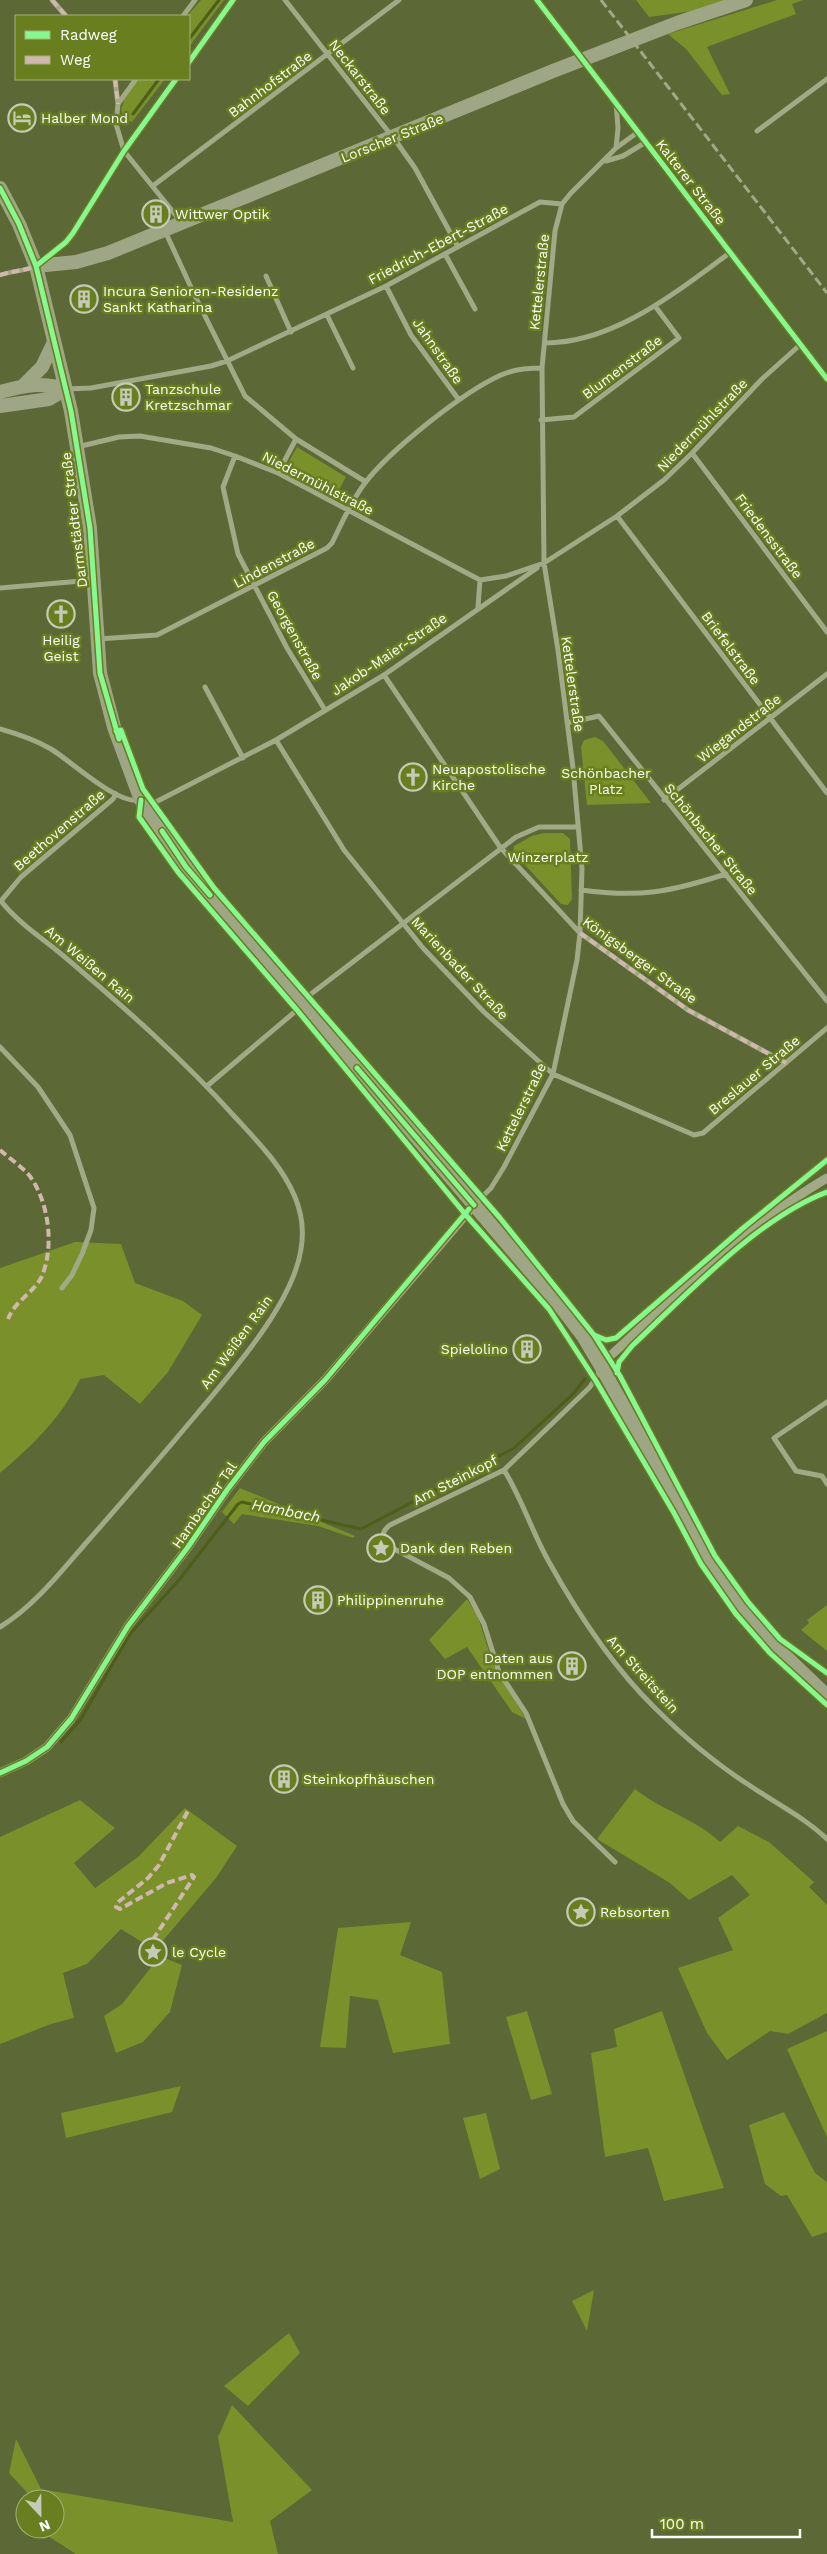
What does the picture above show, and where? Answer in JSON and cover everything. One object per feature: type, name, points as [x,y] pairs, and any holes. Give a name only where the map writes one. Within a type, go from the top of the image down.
[{"type":"main road","name":"Lorscher Straße","points":[[36,266],[76,262],[108,254],[604,51],[746,0]]},
{"type":"main road","name":"Darmstädter Straße","points":[[0,188],[19,224],[36,266],[66,389],[90,528],[100,673],[114,727],[143,804],[186,867],[561,1307],[602,1368],[710,1561],[741,1607],[777,1648],[827,1696]]},
{"type":"main road","points":[[24,385],[42,367],[54,342]]},
{"type":"main road","points":[[0,392],[24,385],[47,384],[66,389]]},
{"type":"main road","points":[[0,406],[49,399],[66,389]]},
{"type":"street","points":[[52,0],[65,15]]},
{"type":"street","points":[[184,15],[195,0]]},
{"type":"street","points":[[190,61],[234,0]]},
{"type":"street","name":"Neckarstraße","points":[[285,0],[415,168],[458,247]]},
{"type":"street","name":"Bahnhofstraße","points":[[154,186],[398,0]]},
{"type":"street","name":"Kalterer Straße","points":[[537,0],[827,379]]},
{"type":"street","points":[[757,131],[827,79]]},
{"type":"street","points":[[115,80],[118,104]]},
{"type":"street","points":[[135,80],[118,104],[114,119],[124,151],[182,223]]},
{"type":"street","points":[[73,233],[124,151],[175,80]]},
{"type":"street","points":[[616,102],[618,128],[616,148]]},
{"type":"street","points":[[562,204],[616,148],[638,132]]},
{"type":"street","points":[[605,161],[623,156],[646,142]]},
{"type":"street","name":"Friedrich-Ebert-Straße","points":[[66,389],[91,388],[211,366],[227,361],[386,286],[540,202],[562,204]]},
{"type":"street","name":"Kettelerstraße","points":[[474,1205],[491,1188],[504,1167],[553,1074],[577,960],[580,932],[582,869],[578,827],[567,723],[544,563],[541,420],[542,368],[555,231],[562,204]]},
{"type":"street","points":[[165,231],[227,361],[251,403],[296,439],[366,482]]},
{"type":"street","points":[[545,343],[566,343],[580,340],[655,306],[731,252]]},
{"type":"street","points":[[445,254],[475,310]]},
{"type":"street","points":[[0,275],[12,271],[20,272],[36,266]]},
{"type":"street","points":[[266,276],[291,332]]},
{"type":"street","name":"Jahnstraße","points":[[386,286],[411,335],[459,400]]},
{"type":"street","name":"Blumenstraße","points":[[541,420],[574,417],[679,338],[655,306]]},
{"type":"street","points":[[327,315],[353,368]]},
{"type":"street","name":"Niedermühlstraße","points":[[77,447],[120,437],[140,436],[211,448],[278,473],[480,580],[506,576],[544,563],[617,516],[664,480],[692,454],[762,379],[801,344]]},
{"type":"street","name":"Lindenstraße","points":[[97,639],[157,635],[255,587],[327,548],[332,543],[366,482],[403,445],[459,400],[501,375],[526,368],[542,368]]},
{"type":"street","points":[[278,473],[296,439]]},
{"type":"street","name":"Friedensstraße","points":[[692,454],[827,632]]},
{"type":"street","name":"Georgenstraße","points":[[235,456],[223,487],[238,554],[287,648],[325,710]]},
{"type":"street","name":"Briefelstraße","points":[[617,516],[827,793]]},
{"type":"street","name":"Jakob-Maier-Straße","points":[[143,804],[243,758],[276,740],[384,675],[478,607],[544,563]]},
{"type":"street","points":[[0,588],[93,580]]},
{"type":"street","points":[[478,607],[480,580]]},
{"type":"street","name":"Wiegandstraße","points":[[664,800],[827,674]]},
{"type":"street","name":"Königsberger Straße","points":[[384,675],[500,848],[580,932],[688,1010],[786,1063]]},
{"type":"street","points":[[205,687],[243,758]]},
{"type":"street","name":"Schönbacher Straße","points":[[567,723],[599,716],[664,800],[726,874],[827,1001]]},
{"type":"street","points":[[0,730],[32,739],[53,750],[116,794],[143,804]]},
{"type":"street","name":"Marienbader Straße","points":[[276,740],[344,850],[402,924],[484,1012],[553,1074],[694,1136]]},
{"type":"street","name":"Beethovenstraße","points":[[4,906],[1,901],[21,878],[114,799],[116,794]]},
{"type":"street","points":[[207,1086],[307,997],[500,848],[539,827],[578,827]]},
{"type":"street","points":[[581,890],[616,895],[654,893],[726,874]]},
{"type":"street","name":"Am Weißen Rain","points":[[0,1627],[30,1605],[212,1396],[261,1332],[293,1277],[302,1239],[302,1219],[295,1196],[271,1156],[207,1086],[131,1013],[4,906]]},
{"type":"street","name":"Breslauer Straße","points":[[694,1136],[703,1133],[827,1028]]},
{"type":"street","points":[[0,1047],[38,1087],[70,1135],[94,1208],[91,1230],[82,1254],[72,1275],[62,1288]]},
{"type":"street","points":[[602,1368],[608,1358],[678,1292],[737,1242],[827,1178]]},
{"type":"street","name":"Hambacher Tal","points":[[0,1773],[26,1761],[47,1747],[71,1720],[128,1626],[264,1442],[326,1380],[474,1205]]},
{"type":"street","name":"Am Steinkopf","points":[[602,1368],[590,1387],[504,1470],[390,1525],[384,1529],[382,1537],[385,1544],[449,1578],[470,1597],[484,1624],[499,1672],[526,1713],[563,1804],[573,1821],[615,1862]]},
{"type":"street","points":[[827,1402],[774,1438],[796,1471],[822,1476],[827,1484]]},
{"type":"street","name":"Am Streitstein","points":[[504,1470],[519,1494],[548,1560],[590,1630],[616,1664],[655,1708],[702,1750],[747,1784],[814,1827],[827,1839]]},
{"type":"green space","points":[[201,0],[224,0],[190,46],[190,15],[188,15]]},
{"type":"green space","points":[[636,0],[725,0],[693,11],[649,17]]},
{"type":"green space","points":[[777,0],[803,0],[792,4],[796,14],[707,47],[730,94],[722,95],[686,49],[668,34]]},
{"type":"green space","points":[[138,80],[164,80],[132,122],[124,119],[121,110],[124,100]]},
{"type":"green space","points":[[297,447],[346,477],[335,497],[283,472]]},
{"type":"green space","name":"Schönbacher Platz","points":[[595,737],[603,741],[651,803],[587,805],[581,747],[584,740]]},
{"type":"green space","name":"Winzerplatz","points":[[544,833],[563,833],[570,839],[572,899],[568,905],[561,904],[513,852],[514,846],[532,836]]},
{"type":"green space","points":[[75,1242],[121,1244],[135,1283],[183,1301],[202,1315],[168,1372],[140,1404],[104,1375],[80,1379],[73,1393],[45,1430],[0,1473],[0,1268]]},
{"type":"green space","points":[[240,1488],[355,1536],[353,1538],[318,1526],[242,1514],[234,1524],[222,1512]]},
{"type":"green space","points":[[467,1599],[478,1617],[493,1664],[526,1719],[512,1712],[467,1647],[445,1659],[429,1640]]},
{"type":"green space","points":[[827,1605],[827,1651],[801,1630],[809,1623],[807,1620]]},
{"type":"green space","points":[[635,1789],[700,1827],[720,1842],[738,1826],[769,1842],[814,1882],[809,1887],[827,1905],[827,2013],[788,2034],[770,2031],[727,2060],[707,2033],[678,1968],[733,1950],[718,1918],[750,1895],[732,1875],[689,1900],[670,1883],[597,1839]]},
{"type":"green space","points":[[80,1800],[115,1828],[74,1863],[95,1888],[138,1857],[185,1808],[237,1846],[216,1878],[155,1950],[121,1929],[87,1964],[63,1973],[74,2018],[51,2024],[0,2044],[0,1837]]},
{"type":"green space","points":[[411,1922],[400,1955],[442,1972],[450,2044],[393,2053],[378,2000],[350,1996],[346,2048],[320,2047],[338,1928]]},
{"type":"green space","points":[[160,1956],[182,1965],[170,2012],[143,2042],[116,2053],[104,2016],[122,2004]]},
{"type":"green space","points":[[527,2011],[552,2094],[531,2100],[506,2017]]},
{"type":"green space","points":[[662,2011],[724,2188],[664,2201],[648,2148],[605,2157],[591,2053],[617,2047],[614,2029]]},
{"type":"green space","points":[[827,2031],[827,2137],[787,2049]]},
{"type":"green space","points":[[181,2086],[172,2112],[66,2138],[61,2113]]},
{"type":"green space","points":[[784,2112],[815,2173],[827,2182],[827,2232],[812,2237],[787,2195],[781,2196],[765,2184],[749,2125]]},
{"type":"green space","points":[[486,2113],[500,2169],[480,2179],[463,2118]]},
{"type":"green space","points":[[594,2290],[587,2331],[572,2301]]},
{"type":"green space","points":[[289,2333],[300,2353],[248,2406],[224,2386]]},
{"type":"green space","points":[[232,2405],[312,2490],[270,2521],[278,2554],[76,2554],[53,2539],[65,2539],[65,2493],[233,2522],[218,2437]]},
{"type":"green space","points":[[16,2439],[41,2489],[24,2489],[9,2473]]},
{"type":"waterway","points":[[190,38],[219,0]]},
{"type":"waterway","points":[[133,114],[158,80]]},
{"type":"waterway","name":"Hambach","points":[[61,1742],[81,1719],[130,1634],[179,1580],[238,1504],[242,1502],[361,1529],[514,1448],[572,1395],[585,1379]]},
{"type":"railway","points":[[601,0],[827,293]]},
{"type":"marked path","points":[[52,0],[65,15]]},
{"type":"marked path","points":[[115,80],[118,104]]},
{"type":"marked path","points":[[0,275],[36,266]]},
{"type":"marked path","points":[[580,933],[688,1010],[786,1063]]},
{"type":"marked path","points":[[0,1150],[26,1172],[36,1186],[45,1211],[49,1239],[48,1253],[41,1278],[15,1307],[8,1319]]},
{"type":"marked path","points":[[156,1952],[154,1938],[194,1877],[192,1875],[167,1883],[120,1909],[116,1907],[117,1903],[148,1878],[159,1865],[189,1809]]},
{"type":"cycle path","points":[[190,61],[233,0]]},
{"type":"cycle path","points":[[537,0],[827,379]]},
{"type":"cycle path","points":[[36,266],[66,242],[73,233],[124,151],[175,80]]},
{"type":"cycle path","points":[[0,188],[19,224],[36,266],[71,411],[90,528],[100,673],[119,739]]},
{"type":"cycle path","points":[[116,731],[121,730],[143,789],[214,888],[500,1218],[594,1335],[620,1376],[715,1556],[748,1602],[780,1639],[827,1673]]},
{"type":"cycle path","points":[[141,800],[139,817],[178,872],[297,1010],[465,1214],[549,1309],[596,1381],[674,1513],[701,1564],[736,1614],[770,1653],[827,1705]]},
{"type":"cycle path","points":[[162,831],[186,867],[210,895]]},
{"type":"cycle path","points":[[357,1068],[474,1205]]},
{"type":"cycle path","points":[[594,1335],[606,1340],[616,1338],[742,1229],[827,1160]]},
{"type":"cycle path","points":[[617,1373],[619,1362],[632,1346],[724,1260],[775,1220],[801,1204],[827,1192]]},
{"type":"cycle path","points":[[0,1773],[26,1761],[47,1747],[71,1719],[128,1626],[264,1442],[325,1380],[469,1209]]},
{"type":"place","name":"Halber Mond","points":[[22,118]]},
{"type":"place","name":"Wittwer Optik","points":[[156,214]]},
{"type":"place","name":"Incura Senioren-Residenz Sankt Katharina","points":[[84,299]]},
{"type":"place","name":"Tanzschule Kretzschmar","points":[[126,397]]},
{"type":"place","name":"Heilig Geist","points":[[61,614]]},
{"type":"place","name":"Neuapostolische Kirche","points":[[413,777]]},
{"type":"place","name":"Spielolino","points":[[527,1349]]},
{"type":"place","name":"Dank den Reben","points":[[381,1548]]},
{"type":"place","name":"Philippinenruhe","points":[[318,1600]]},
{"type":"place","name":"Daten aus DOP entnommen","points":[[572,1666]]},
{"type":"place","name":"Steinkopfhäuschen","points":[[284,1779]]},
{"type":"place","name":"Rebsorten","points":[[581,1912]]},
{"type":"place","name":"le Cycle","points":[[153,1952]]}]
